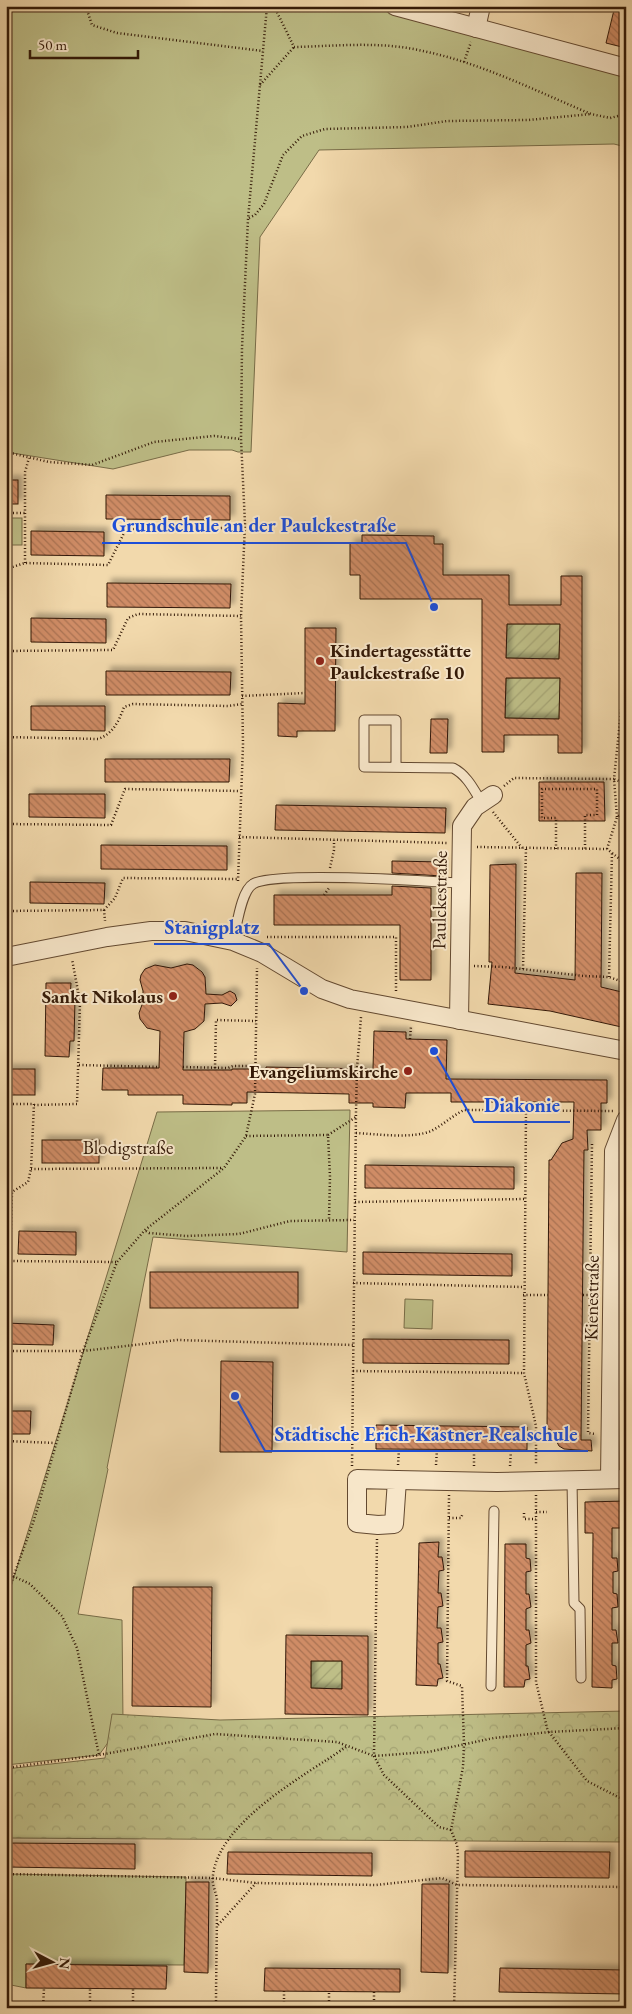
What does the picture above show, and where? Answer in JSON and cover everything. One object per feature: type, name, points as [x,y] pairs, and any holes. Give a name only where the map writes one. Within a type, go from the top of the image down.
[{"type":"street","points":[[395,6],[626,68]]},
{"type":"street","points":[[476,28],[481,6]]},
{"type":"street","name":"Paulckestraße","points":[[459,1020],[462,826],[475,807],[487,799]]},
{"type":"street","points":[[8,952],[151,931],[206,934],[233,941],[256,950],[322,989],[363,1003],[626,1051]]},
{"type":"street","name":"Kienestraße","points":[[618,1479],[610,1435],[614,1151],[623,1116]]},
{"type":"street","points":[[398,1473],[394,1524],[357,1523],[357,1479],[398,1473],[449,1481],[618,1479]]},
{"type":"lane","points":[[396,768],[396,720],[364,720],[364,767],[396,768],[453,768],[460,771],[487,799]]},
{"type":"lane","points":[[233,941],[246,890],[254,883],[287,878],[460,883]]},
{"type":"lane","points":[[572,1480],[574,1603],[580,1609],[581,1678]]},
{"type":"lane","points":[[491,1686],[494,1511]]},
{"type":"path","points":[[53,6],[87,10],[93,6]]},
{"type":"path","points":[[238,888],[242,704],[241,616],[245,524],[241,439],[242,348],[248,219],[267,6]]},
{"type":"path","points":[[274,6],[294,47]]},
{"type":"path","points":[[87,10],[92,25],[117,33],[263,51]]},
{"type":"path","points":[[464,62],[476,28]]},
{"type":"path","points":[[260,85],[294,47],[385,45],[422,50],[464,62],[591,114],[610,118],[626,114]]},
{"type":"path","points":[[248,219],[255,216],[264,204],[283,155],[302,136],[325,128],[407,127],[447,121],[528,120],[591,114]]},
{"type":"path","points":[[6,452],[58,463],[92,465],[154,442],[214,436],[241,439]]},
{"type":"path","points":[[25,563],[25,472],[29,458]]},
{"type":"path","points":[[6,513],[25,513]]},
{"type":"path","points":[[6,569],[25,563],[108,565],[126,529],[230,528],[245,524]]},
{"type":"path","points":[[6,651],[113,650],[128,618],[138,614],[241,616]]},
{"type":"path","points":[[607,849],[617,817],[614,779],[620,703],[626,662]]},
{"type":"path","points":[[242,696],[305,693]]},
{"type":"path","points":[[620,703],[626,703]]},
{"type":"path","points":[[6,737],[98,739],[107,736],[119,721],[124,707],[133,704],[242,704]]},
{"type":"path","points":[[523,969],[524,848],[487,799],[514,778],[614,779],[626,784]]},
{"type":"path","points":[[6,824],[111,824],[125,789],[240,791]]},
{"type":"path","points":[[556,849],[556,818],[542,818],[542,789],[597,789],[597,815],[585,815],[585,850]]},
{"type":"path","points":[[617,817],[626,809]]},
{"type":"path","points":[[239,837],[585,850],[607,849],[626,864]]},
{"type":"path","points":[[609,977],[612,853]]},
{"type":"path","points":[[6,911],[104,910],[115,898],[123,878],[238,879]]},
{"type":"path","points":[[6,1597],[34,1520],[55,1443],[84,1351],[117,1262],[145,1230],[224,1168],[246,1136],[255,1094],[256,950],[262,937],[396,937],[396,1009]]},
{"type":"path","points":[[6,1104],[77,1104],[80,1002],[69,943]]},
{"type":"path","points":[[459,966],[504,967],[609,977],[626,983]]},
{"type":"path","points":[[357,1479],[352,1468],[353,1283],[357,1068],[363,1003]]},
{"type":"path","points":[[215,1068],[216,1020],[256,1021]]},
{"type":"path","points":[[410,1039],[411,1021]]},
{"type":"path","points":[[79,1065],[159,1067]]},
{"type":"path","points":[[183,1067],[256,1066]]},
{"type":"path","points":[[6,1192],[12,1192],[28,1182],[31,1169],[33,1105]]},
{"type":"path","points":[[356,1133],[417,1135],[430,1131],[464,1110],[526,1110],[623,1116]]},
{"type":"path","points":[[526,1110],[523,1287],[524,1373],[536,1426],[536,1682],[549,1732],[587,1780],[626,1801]]},
{"type":"path","points":[[246,1136],[328,1135],[356,1117]]},
{"type":"path","points":[[328,1135],[330,1219]]},
{"type":"path","points":[[592,1144],[588,1433],[610,1435]]},
{"type":"path","name":"Blodigstraße","points":[[31,1169],[224,1168]]},
{"type":"path","points":[[6,1275],[10,1261],[12,1192]]},
{"type":"path","points":[[355,1202],[524,1199]]},
{"type":"path","points":[[145,1230],[149,1233],[186,1236],[239,1234],[290,1221],[354,1220]]},
{"type":"path","points":[[10,1261],[117,1262]]},
{"type":"path","points":[[353,1283],[523,1287]]},
{"type":"path","points":[[523,1295],[548,1294]]},
{"type":"path","points":[[583,1295],[590,1295]]},
{"type":"path","points":[[6,1350],[84,1351],[177,1340],[353,1345]]},
{"type":"path","points":[[352,1371],[524,1373]]},
{"type":"path","points":[[6,1441],[55,1443]]},
{"type":"path","points":[[398,1473],[399,1449]]},
{"type":"path","points":[[436,1467],[437,1449]]},
{"type":"path","points":[[474,1450],[474,1467]]},
{"type":"path","points":[[510,1467],[511,1450]]},
{"type":"path","points":[[449,1481],[447,1680],[462,1686],[464,1744],[463,1767],[451,1830],[457,1845],[454,2008]]},
{"type":"path","points":[[524,1512],[524,1519],[536,1519]]},
{"type":"path","points":[[536,1512],[548,1512]]},
{"type":"path","points":[[449,1518],[461,1518],[463,1513]]},
{"type":"path","points":[[378,1525],[374,1756],[384,1775],[439,1827],[451,1830]]},
{"type":"path","points":[[626,1536],[622,1536],[623,1687],[626,1702]]},
{"type":"path","points":[[6,1575],[30,1584],[62,1616],[77,1648],[99,1755]]},
{"type":"path","points":[[6,1768],[99,1755],[215,1734],[337,1742],[374,1756],[428,1752],[494,1738],[549,1732],[626,1728]]},
{"type":"path","points":[[216,2008],[217,1898],[212,1878],[215,1866],[232,1833],[258,1808],[347,1746]]},
{"type":"path","points":[[6,1874],[212,1878],[256,1883],[376,1885],[442,1878],[456,1885],[626,1887]]},
{"type":"path","points":[[217,1926],[256,1883]]},
{"type":"path","points":[[43,2008],[44,1988]]},
{"type":"path","points":[[90,1989],[90,2008]]},
{"type":"path","points":[[133,1989],[133,2008]]},
{"type":"path","points":[[284,1991],[284,2008]]},
{"type":"path","points":[[329,1991],[329,2008]]},
{"type":"path","points":[[374,1992],[374,2008]]},
{"type":"green space","points":[[6,6],[34,6],[89,12],[97,6],[366,6],[626,77],[626,147],[614,144],[319,150],[260,237],[251,452],[189,450],[113,469],[6,452]]},
{"type":"green space","points":[[6,518],[22,518],[22,545],[6,545]]},
{"type":"green space","points":[[507,624],[560,624],[559,659],[506,658]]},
{"type":"green space","points":[[506,678],[560,678],[559,719],[505,718]]},
{"type":"green space","points":[[350,1110],[347,1252],[153,1237],[78,1614],[122,1620],[123,1722],[99,1755],[6,1765],[6,1603],[157,1112]]},
{"type":"green space","points":[[405,1299],[433,1300],[432,1329],[404,1328]]},
{"type":"green space","points":[[311,1661],[342,1661],[342,1689],[311,1688]]},
{"type":"green space","points":[[626,1711],[626,1842],[6,1838],[6,1769],[105,1758],[112,1714],[220,1720]]},
{"type":"green space","points":[[6,1874],[186,1877],[184,1965],[26,1964],[26,1988],[6,1984]]},
{"type":"building","points":[[614,10],[626,13],[626,48],[606,43]]},
{"type":"building","points":[[6,480],[18,480],[18,504],[6,504]]},
{"type":"building","points":[[106,495],[230,496],[230,520],[106,519]]},
{"type":"building","points":[[31,531],[104,532],[104,556],[31,555]]},
{"type":"building","points":[[362,535],[434,536],[434,544],[443,544],[443,575],[509,575],[509,605],[561,605],[561,576],[582,576],[582,753],[558,753],[558,735],[504,735],[504,752],[482,752],[482,599],[360,599],[360,575],[350,575],[350,543],[362,543]],"holes":[[[507,624],[560,624],[559,659],[506,658]],[[506,678],[560,678],[559,719],[505,718]]]},
{"type":"building","points":[[107,583],[231,584],[230,608],[107,607]]},
{"type":"building","points":[[31,618],[106,619],[106,643],[31,642]]},
{"type":"building","name":"Kindertagesstätte Paulckestraße 10","points":[[305,628],[336,628],[335,731],[297,731],[297,737],[278,736],[278,703],[305,704]]},
{"type":"building","points":[[106,671],[231,672],[230,695],[106,695]]},
{"type":"building","points":[[31,706],[105,706],[105,731],[31,730]]},
{"type":"building","points":[[431,719],[448,719],[447,753],[430,753]]},
{"type":"building","points":[[105,759],[230,759],[229,782],[105,782]]},
{"type":"building","points":[[539,782],[604,782],[605,821],[539,821]]},
{"type":"building","points":[[29,794],[105,794],[105,818],[29,817]]},
{"type":"building","points":[[276,805],[446,808],[445,833],[275,830]]},
{"type":"building","points":[[101,845],[227,846],[227,870],[101,869]]},
{"type":"building","points":[[392,861],[442,862],[442,876],[392,873]]},
{"type":"building","points":[[516,864],[515,973],[575,980],[576,873],[602,873],[601,987],[626,993],[626,1028],[550,1011],[488,1004],[492,962],[489,962],[490,865]]},
{"type":"building","points":[[30,882],[105,883],[104,904],[30,903]]},
{"type":"building","points":[[392,886],[431,888],[431,980],[400,980],[400,925],[274,925],[274,895],[392,895]]},
{"type":"building","points":[[187,964],[193,965],[202,972],[205,977],[206,994],[222,995],[230,991],[235,994],[237,1000],[231,1006],[222,1003],[205,1004],[204,1021],[195,1029],[184,1032],[183,1070],[266,1069],[266,1067],[373,1069],[374,1031],[406,1032],[406,1039],[447,1040],[446,1079],[607,1080],[607,1103],[601,1103],[601,1130],[587,1130],[588,1150],[584,1150],[581,1440],[591,1440],[592,1451],[564,1449],[559,1446],[550,1429],[547,1429],[549,1160],[551,1160],[562,1143],[573,1139],[574,1102],[451,1102],[451,1093],[406,1093],[405,1108],[373,1107],[373,1103],[349,1103],[349,1094],[247,1092],[247,1103],[232,1103],[232,1105],[183,1104],[183,1095],[128,1095],[128,1090],[102,1090],[103,1068],[159,1068],[160,1031],[147,1028],[140,1019],[139,1013],[143,1002],[141,975],[145,969],[155,965],[171,968]]},
{"type":"building","points":[[46,983],[71,983],[70,999],[75,999],[74,1041],[70,1041],[69,1057],[45,1056]]},
{"type":"building","points":[[6,1069],[35,1069],[35,1095],[6,1095]]},
{"type":"building","points":[[42,1140],[99,1140],[99,1163],[42,1163]]},
{"type":"building","points":[[365,1165],[514,1167],[514,1189],[365,1188]]},
{"type":"building","points":[[19,1231],[76,1232],[76,1255],[18,1254]]},
{"type":"building","points":[[363,1252],[512,1254],[512,1276],[363,1274]]},
{"type":"building","points":[[150,1272],[298,1272],[298,1308],[150,1308]]},
{"type":"building","points":[[6,1323],[54,1325],[53,1345],[6,1344]]},
{"type":"building","points":[[363,1339],[509,1340],[509,1364],[363,1363]]},
{"type":"building","points":[[221,1361],[273,1362],[272,1452],[220,1452]]},
{"type":"building","points":[[6,1411],[31,1411],[30,1434],[6,1434]]},
{"type":"building","points":[[376,1425],[527,1427],[527,1450],[376,1449]]},
{"type":"building","points":[[626,1501],[626,1528],[612,1528],[612,1558],[617,1558],[618,1571],[613,1572],[613,1593],[617,1594],[618,1607],[612,1608],[612,1630],[616,1630],[618,1643],[612,1643],[612,1665],[616,1666],[617,1679],[612,1680],[612,1688],[592,1687],[593,1533],[585,1533],[585,1502]]},
{"type":"building","points":[[439,1542],[438,1557],[442,1557],[444,1570],[439,1571],[438,1593],[441,1593],[443,1606],[438,1607],[437,1628],[441,1628],[443,1642],[438,1643],[438,1664],[440,1664],[443,1678],[438,1679],[437,1686],[416,1685],[419,1543]]},
{"type":"building","points":[[505,1544],[526,1544],[526,1558],[530,1559],[531,1571],[526,1572],[526,1594],[529,1594],[531,1607],[526,1609],[526,1630],[529,1630],[531,1643],[526,1645],[526,1666],[528,1666],[530,1679],[525,1680],[524,1687],[504,1687]]},
{"type":"building","points":[[133,1587],[212,1587],[211,1707],[132,1706]]},
{"type":"building","points":[[286,1635],[368,1636],[368,1715],[285,1714]],"holes":[[[311,1661],[342,1661],[342,1689],[311,1688]]]},
{"type":"building","points":[[6,1843],[135,1844],[135,1869],[6,1867]]},
{"type":"building","points":[[465,1851],[610,1852],[609,1878],[465,1877]]},
{"type":"building","points":[[228,1852],[372,1853],[372,1876],[227,1874]]},
{"type":"building","points":[[186,1882],[209,1882],[208,1973],[184,1972]]},
{"type":"building","points":[[422,1884],[449,1884],[448,1973],[421,1972]]},
{"type":"building","points":[[26,1964],[167,1966],[166,1989],[26,1988]]},
{"type":"building","points":[[265,1968],[400,1969],[400,1992],[264,1991]]},
{"type":"building","points":[[500,1968],[626,1970],[626,1994],[499,1992]]},
{"type":"place","name":"Grundschule an der Paulckestraße","points":[[434,607]]},
{"type":"place","name":"Kindertagesstätte Paulckestraße 10","points":[[320,661]]},
{"type":"place","name":"Stanigplatz","points":[[304,991]]},
{"type":"place","name":"Sankt Nikolaus","points":[[173,996]]},
{"type":"place","name":"Diakonie","points":[[434,1051]]},
{"type":"place","name":"Evangeliumskirche","points":[[408,1071]]},
{"type":"place","name":"Städtische Erich-Kästner-Realschule","points":[[235,1396]]}]
